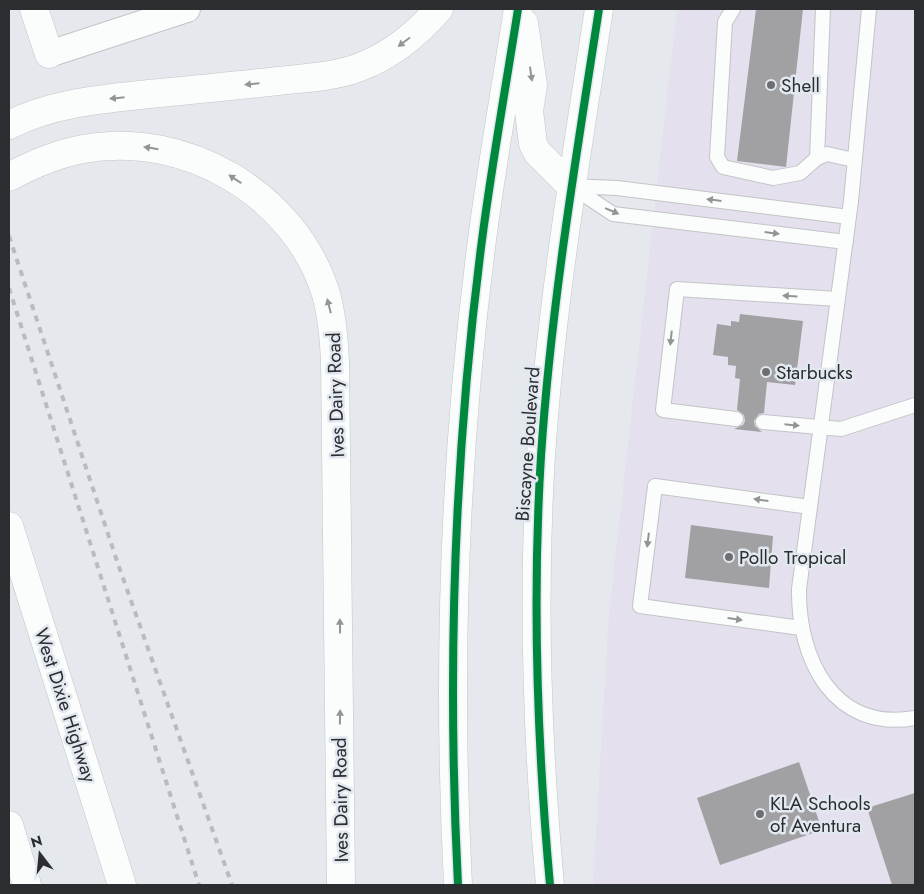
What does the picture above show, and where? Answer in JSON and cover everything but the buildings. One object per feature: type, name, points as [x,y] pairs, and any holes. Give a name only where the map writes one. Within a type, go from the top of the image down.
[{"type":"main road","points":[[34,9],[49,54]]},
{"type":"main road","points":[[9,125],[44,111],[87,102],[313,77],[361,67],[395,49],[423,26],[439,9]]},
{"type":"main road","points":[[458,885],[453,712],[460,468],[482,241],[518,9]]},
{"type":"main road","points":[[522,9],[533,85],[529,111],[533,144],[537,152],[570,186]]},
{"type":"main road","name":"Biscayne Boulevard","points":[[550,885],[539,737],[537,550],[549,366],[570,186],[600,9]]},
{"type":"main road","name":"Ives Dairy Road","points":[[9,177],[46,159],[84,148],[145,146],[198,160],[236,179],[277,213],[305,249],[325,292],[330,311],[334,346],[338,443],[341,885]]},
{"type":"main road","name":"West Dixie Highway","points":[[9,526],[122,885]]},
{"type":"main road","points":[[9,825],[27,885]]},
{"type":"street","points":[[49,54],[187,9]]},
{"type":"lane","points":[[733,9],[725,22],[717,157],[722,167],[773,178],[800,173],[817,158],[827,154],[854,160]]},
{"type":"lane","points":[[817,158],[824,9]]},
{"type":"lane","points":[[869,9],[846,242],[799,589],[801,628],[807,651],[818,674],[836,697],[852,710],[876,720],[895,722],[915,718]]},
{"type":"lane","points":[[570,186],[617,188],[849,217]]},
{"type":"lane","points":[[570,186],[614,214],[846,242]]},
{"type":"lane","points":[[736,419],[663,410],[677,289],[838,300]]},
{"type":"lane","points":[[763,422],[821,429],[841,429],[915,405]]},
{"type":"lane","points":[[801,628],[640,606],[655,486],[810,507]]},
{"type":"shaded area","points":[[677,9],[915,9],[915,885],[593,885],[609,613]]},
{"type":"railway","points":[[9,236],[118,564],[232,885]]},
{"type":"railway","points":[[9,288],[199,885]]},
{"type":"cycle path","points":[[458,885],[453,724],[453,643],[459,482],[472,320],[482,240],[518,9]]},
{"type":"cycle path","points":[[550,885],[537,671],[536,617],[541,456],[545,400],[558,288],[599,9]]},
{"type":"place","name":"Shell","points":[[771,85]]},
{"type":"place","name":"Starbucks","points":[[766,372]]},
{"type":"place","name":"Pollo Tropical","points":[[729,557]]},
{"type":"place","name":"KLA Schools of Aventura","points":[[760,814]]}]
